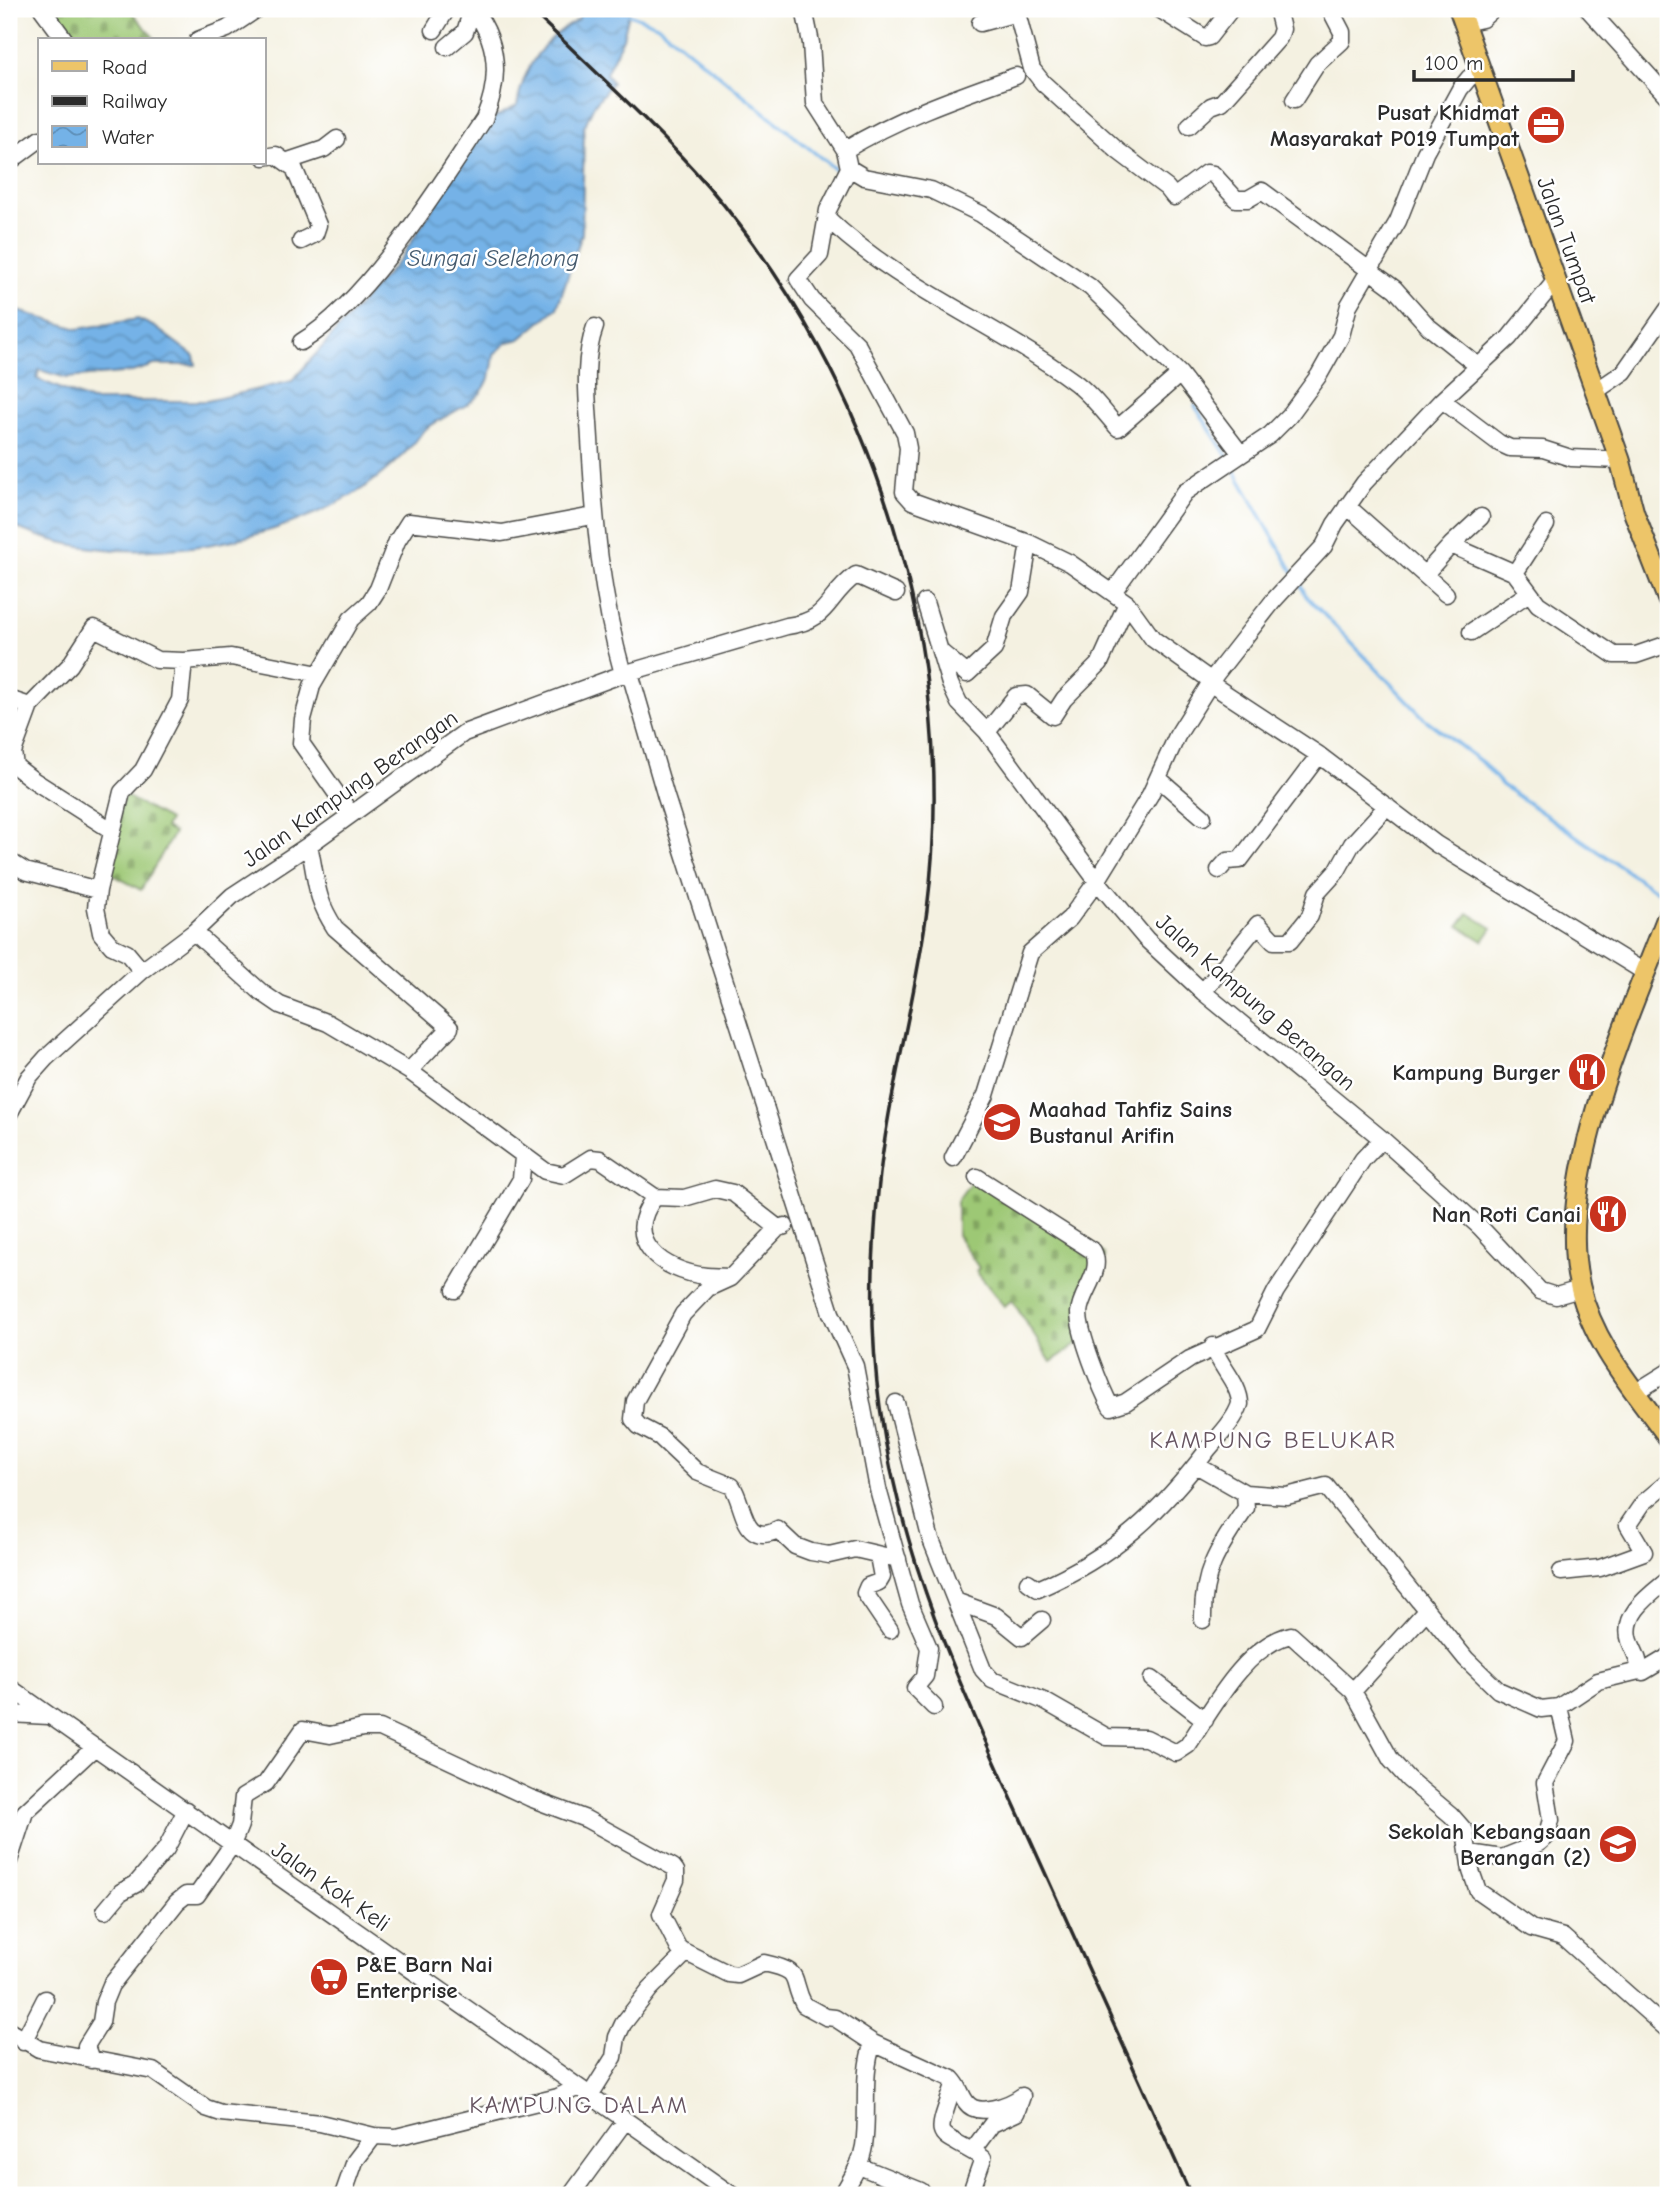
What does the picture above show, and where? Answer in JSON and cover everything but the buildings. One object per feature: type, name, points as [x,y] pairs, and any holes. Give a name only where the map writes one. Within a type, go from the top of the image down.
[{"type":"main road","name":"Jalan Tumpat","points":[[1461,16],[1630,488],[1634,513],[1668,601]]},
{"type":"main road","name":"Jalan Tumpat","points":[[1630,488],[1645,508],[1668,570]]},
{"type":"main road","points":[[1668,915],[1591,1125],[1579,1174],[1574,1234],[1580,1289],[1599,1336],[1668,1437]]},
{"type":"street","points":[[42,9],[64,38]]},
{"type":"street","points":[[203,38],[227,29],[257,9]]},
{"type":"street","points":[[434,30],[447,9]]},
{"type":"street","points":[[447,47],[465,32],[472,9]]},
{"type":"street","points":[[301,342],[321,330],[358,293],[484,119],[494,96],[496,66],[492,42],[483,22],[472,9]]},
{"type":"street","points":[[804,9],[811,44],[815,103],[845,150],[846,173],[826,217],[820,255],[798,279],[812,300],[857,344],[905,433],[908,448],[904,492],[912,501],[929,509],[1028,543],[1070,563],[1127,603],[1153,639],[1206,677],[1211,684],[1319,755],[1436,844],[1646,973]]},
{"type":"street","points":[[1159,9],[1205,38],[1209,37],[1231,9]]},
{"type":"street","points":[[1189,126],[1211,106],[1222,102],[1279,37],[1282,29],[1277,9]]},
{"type":"street","points":[[1294,100],[1317,64],[1342,41],[1342,32],[1330,9]]},
{"type":"street","points":[[1461,16],[1482,19],[1493,9]]},
{"type":"street","points":[[1588,9],[1668,97]]},
{"type":"street","points":[[980,23],[1017,13],[1032,69],[1043,83],[1118,151],[1167,188],[1174,197],[1206,173],[1213,174],[1236,199],[1248,199],[1262,191],[1270,194],[1303,224],[1395,289],[1429,327],[1478,366]]},
{"type":"street","points":[[1113,592],[1185,492],[1280,425],[1319,375],[1341,336],[1349,305],[1398,221],[1425,153],[1460,89],[1469,78],[1481,71]]},
{"type":"street","points":[[845,150],[874,132],[942,102],[1016,76]]},
{"type":"street","points":[[288,161],[324,149],[337,139]]},
{"type":"street","points":[[9,162],[38,140]]},
{"type":"street","points":[[266,156],[272,154],[288,161],[295,168],[318,225],[316,234],[301,242]]},
{"type":"street","points":[[846,173],[931,190],[981,214],[1090,287],[1180,374],[1241,454]]},
{"type":"street","points":[[826,217],[892,270],[972,315],[1076,383],[1118,428],[1180,374]]},
{"type":"street","points":[[953,1158],[986,1095],[1030,953],[1070,918],[1097,881],[1159,779],[1177,736],[1211,684],[1251,628],[1324,546],[1364,483],[1442,400],[1509,338],[1556,280]]},
{"type":"street","points":[[1595,391],[1624,372],[1668,312]]},
{"type":"street","points":[[596,327],[590,340],[587,388],[593,516],[611,633],[831,1312],[855,1366],[878,1489],[910,1604],[929,1648],[925,1676],[915,1688],[934,1707]]},
{"type":"street","points":[[1442,400],[1499,443],[1510,448],[1543,449],[1571,458],[1620,460]]},
{"type":"street","points":[[1347,506],[1426,573],[1446,594]]},
{"type":"street","points":[[351,814],[301,743],[303,719],[318,674],[351,619],[369,603],[378,589],[397,541],[410,522],[502,533],[593,516]]},
{"type":"street","points":[[1426,573],[1481,517]]},
{"type":"street","points":[[1515,573],[1546,525]]},
{"type":"street","points":[[942,653],[967,674],[995,649],[1004,615],[1021,592],[1028,543]]},
{"type":"street","points":[[1451,545],[1515,573],[1528,593],[1558,618],[1614,655],[1636,655],[1668,644]]},
{"type":"street","name":"Jalan Kampung Berangan","points":[[9,1114],[29,1077],[46,1058],[142,971],[194,932],[233,896],[309,845],[464,733],[626,674],[787,626],[807,623],[816,618],[846,582],[856,575],[896,593]]},
{"type":"street","points":[[1471,632],[1528,593]]},
{"type":"street","name":"Jalan Kampung Berangan","points":[[925,603],[953,693],[986,732],[1097,881],[1146,939],[1203,992],[1382,1139],[1480,1227],[1540,1291],[1556,1296],[1580,1289]]},
{"type":"street","points":[[986,732],[1016,696],[1027,695],[1053,716],[1064,699],[1100,663],[1127,603]]},
{"type":"street","points":[[112,834],[108,828],[33,780],[15,766],[12,757],[30,706],[70,665],[94,628],[157,660],[231,657],[318,674]]},
{"type":"street","points":[[142,971],[127,953],[112,946],[101,933],[96,908],[98,890],[122,792],[142,770],[180,700],[184,661]]},
{"type":"street","points":[[9,699],[30,706]]},
{"type":"street","points":[[1219,870],[1227,862],[1240,860],[1319,755]]},
{"type":"street","points":[[1159,779],[1203,817]]},
{"type":"street","points":[[1203,992],[1258,924],[1274,942],[1282,944],[1290,941],[1310,916],[1317,893],[1337,872],[1352,844],[1387,806]]},
{"type":"street","points":[[309,845],[315,887],[323,910],[335,928],[450,1028],[409,1071]]},
{"type":"street","points":[[9,861],[25,872],[98,890]]},
{"type":"street","points":[[194,932],[261,992],[280,1005],[328,1023],[409,1071],[523,1157],[558,1175],[571,1173],[591,1158],[600,1159],[655,1197],[684,1198],[715,1189],[733,1193],[778,1228]]},
{"type":"street","points":[[977,1177],[1093,1251],[1097,1262],[1079,1313],[1098,1386],[1111,1407],[1126,1402],[1213,1346],[1257,1329],[1276,1291],[1363,1159],[1382,1139]]},
{"type":"street","points":[[456,1290],[521,1179],[523,1157]]},
{"type":"street","points":[[655,1197],[645,1210],[642,1231],[643,1240],[653,1253],[660,1260],[686,1271],[730,1278]]},
{"type":"street","points":[[801,1219],[778,1228],[730,1278],[708,1288],[679,1320],[635,1401],[633,1419],[639,1426],[660,1437],[698,1472],[732,1486],[744,1519],[755,1531],[767,1535],[778,1530],[795,1546],[811,1552],[830,1555],[855,1549],[898,1559]]},
{"type":"street","points":[[1028,1582],[1038,1589],[1082,1569],[1114,1549],[1155,1514],[1196,1465],[1240,1404],[1237,1390],[1218,1361],[1213,1346]]},
{"type":"street","points":[[1636,1392],[1668,1372]]},
{"type":"street","points":[[896,1403],[930,1537],[983,1670],[992,1680],[1044,1701],[1107,1737],[1146,1738],[1176,1753],[1188,1745],[1243,1667],[1283,1637],[1291,1635],[1353,1691],[1391,1760],[1465,1831],[1471,1871],[1478,1891],[1531,1928],[1563,1937],[1668,2030]]},
{"type":"street","points":[[1196,1465],[1245,1493],[1287,1496],[1325,1486],[1483,1678],[1498,1690],[1541,1709],[1559,1707],[1598,1681],[1639,1671],[1640,1663],[1629,1640],[1627,1626],[1631,1615],[1668,1580]]},
{"type":"street","points":[[1561,1572],[1600,1568],[1644,1552],[1628,1525],[1643,1503],[1668,1482]]},
{"type":"street","points":[[1203,1620],[1205,1577],[1215,1555],[1246,1508],[1245,1493]]},
{"type":"street","points":[[878,1556],[882,1577],[879,1582],[868,1586],[865,1593],[890,1630]]},
{"type":"street","points":[[958,1602],[996,1616],[1022,1637],[1042,1620]]},
{"type":"street","points":[[1353,1691],[1398,1646],[1426,1611]]},
{"type":"street","points":[[1643,1672],[1668,1657]]},
{"type":"street","points":[[1152,1679],[1205,1720]]},
{"type":"street","name":"Jalan Kok Keli","points":[[9,1687],[732,2195]]},
{"type":"street","points":[[1470,1853],[1502,1858],[1539,1843],[1546,1837],[1551,1819],[1545,1783],[1567,1741],[1559,1707]]},
{"type":"street","points":[[9,1714],[51,1716]]},
{"type":"street","points":[[91,2060],[86,2046],[101,2022],[111,1985],[177,1902],[186,1895],[197,1895],[232,1845],[240,1825],[243,1797],[266,1783],[303,1730],[330,1735],[363,1728],[380,1728],[530,1798],[586,1818],[673,1867],[676,1880],[661,1914],[675,1944],[686,1953],[729,1974],[738,1975],[764,1963],[788,1970],[797,1980],[804,2005],[825,2017],[835,2018],[873,2043],[952,2079],[960,2087],[968,2106],[991,2109],[1022,2096],[1016,2113],[992,2124],[972,2151]]},
{"type":"street","points":[[9,1861],[25,1812],[95,1747]]},
{"type":"street","points":[[105,1911],[121,1892],[136,1884],[166,1849],[186,1810]]},
{"type":"street","points":[[9,2031],[23,2042],[61,2054],[153,2071],[206,2108],[221,2113],[320,2123],[374,2136],[396,2137],[583,2092],[614,2057],[617,2037],[623,2024],[650,1989],[686,1953]]},
{"type":"street","points":[[23,2042],[45,1999]]},
{"type":"street","points":[[842,2195],[859,2166],[864,2146],[869,2062],[873,2043]]},
{"type":"street","points":[[952,2079],[954,2085],[940,2125],[941,2134],[983,2158],[984,2162],[970,2195]]},
{"type":"street","points":[[570,2195],[625,2121]]},
{"type":"street","points":[[343,2195],[355,2161],[374,2136]]},
{"type":"street","points":[[859,2166],[922,2191]]},
{"type":"green space","points":[[46,9],[129,9],[154,38],[68,38]]},
{"type":"green space","points":[[124,795],[169,820],[165,828],[174,833],[141,890],[106,871]]},
{"type":"green space","points":[[1468,913],[1492,928],[1483,941],[1459,926]]},
{"type":"green space","points":[[977,1173],[1104,1254],[1105,1258],[1083,1312],[1090,1335],[1051,1362],[1012,1300],[1004,1306],[976,1271],[979,1268],[957,1235],[957,1201]]},
{"type":"water","name":"Sungai Selehong","points":[[579,9],[630,9],[623,38],[606,73],[612,83],[594,105],[584,127],[582,234],[557,308],[520,339],[508,342],[494,354],[491,372],[479,395],[423,431],[393,464],[360,490],[315,514],[273,529],[229,541],[137,551],[92,548],[49,539],[9,524],[9,308],[78,329],[138,319],[155,327],[194,356],[196,365],[154,365],[132,372],[67,378],[39,370],[37,379],[91,401],[207,401],[292,381],[401,258],[489,120],[517,106],[524,78],[537,55],[555,35],[579,19]]},
{"type":"waterway","points":[[627,13],[657,25],[841,174]]},
{"type":"waterway","points":[[1195,406],[1227,456]]},
{"type":"waterway","points":[[1232,466],[1293,572]]},
{"type":"waterway","points":[[1299,581],[1306,596],[1425,719],[1484,764],[1502,785],[1656,891]]},
{"type":"railway","points":[[530,9],[687,163],[767,263],[818,346],[860,434],[893,526],[917,620],[930,716],[934,813],[927,910],[882,1156],[876,1219],[873,1273],[874,1354],[880,1407],[903,1519],[938,1626],[1004,1783],[1191,2195]]},
{"type":"place","name":"Pusat Khidmat Masyarakat P019 Tumpat","points":[[1546,125]]},
{"type":"place","name":"Kampung Burger","points":[[1587,1072]]},
{"type":"place","name":"Maahad Tahfiz Sains Bustanul Arifin","points":[[1002,1122]]},
{"type":"place","name":"Nan Roti Canai","points":[[1608,1214]]},
{"type":"place","name":"Sekolah Kebangsaan Berangan (2)","points":[[1618,1844]]},
{"type":"place","name":"P&E Barn Nai Enterprise","points":[[329,1977]]},
{"type":"district","name":"KAMPUNG BELUKAR","points":[[1273,1440]]},
{"type":"district","name":"KAMPUNG DALAM","points":[[579,2105]]}]
